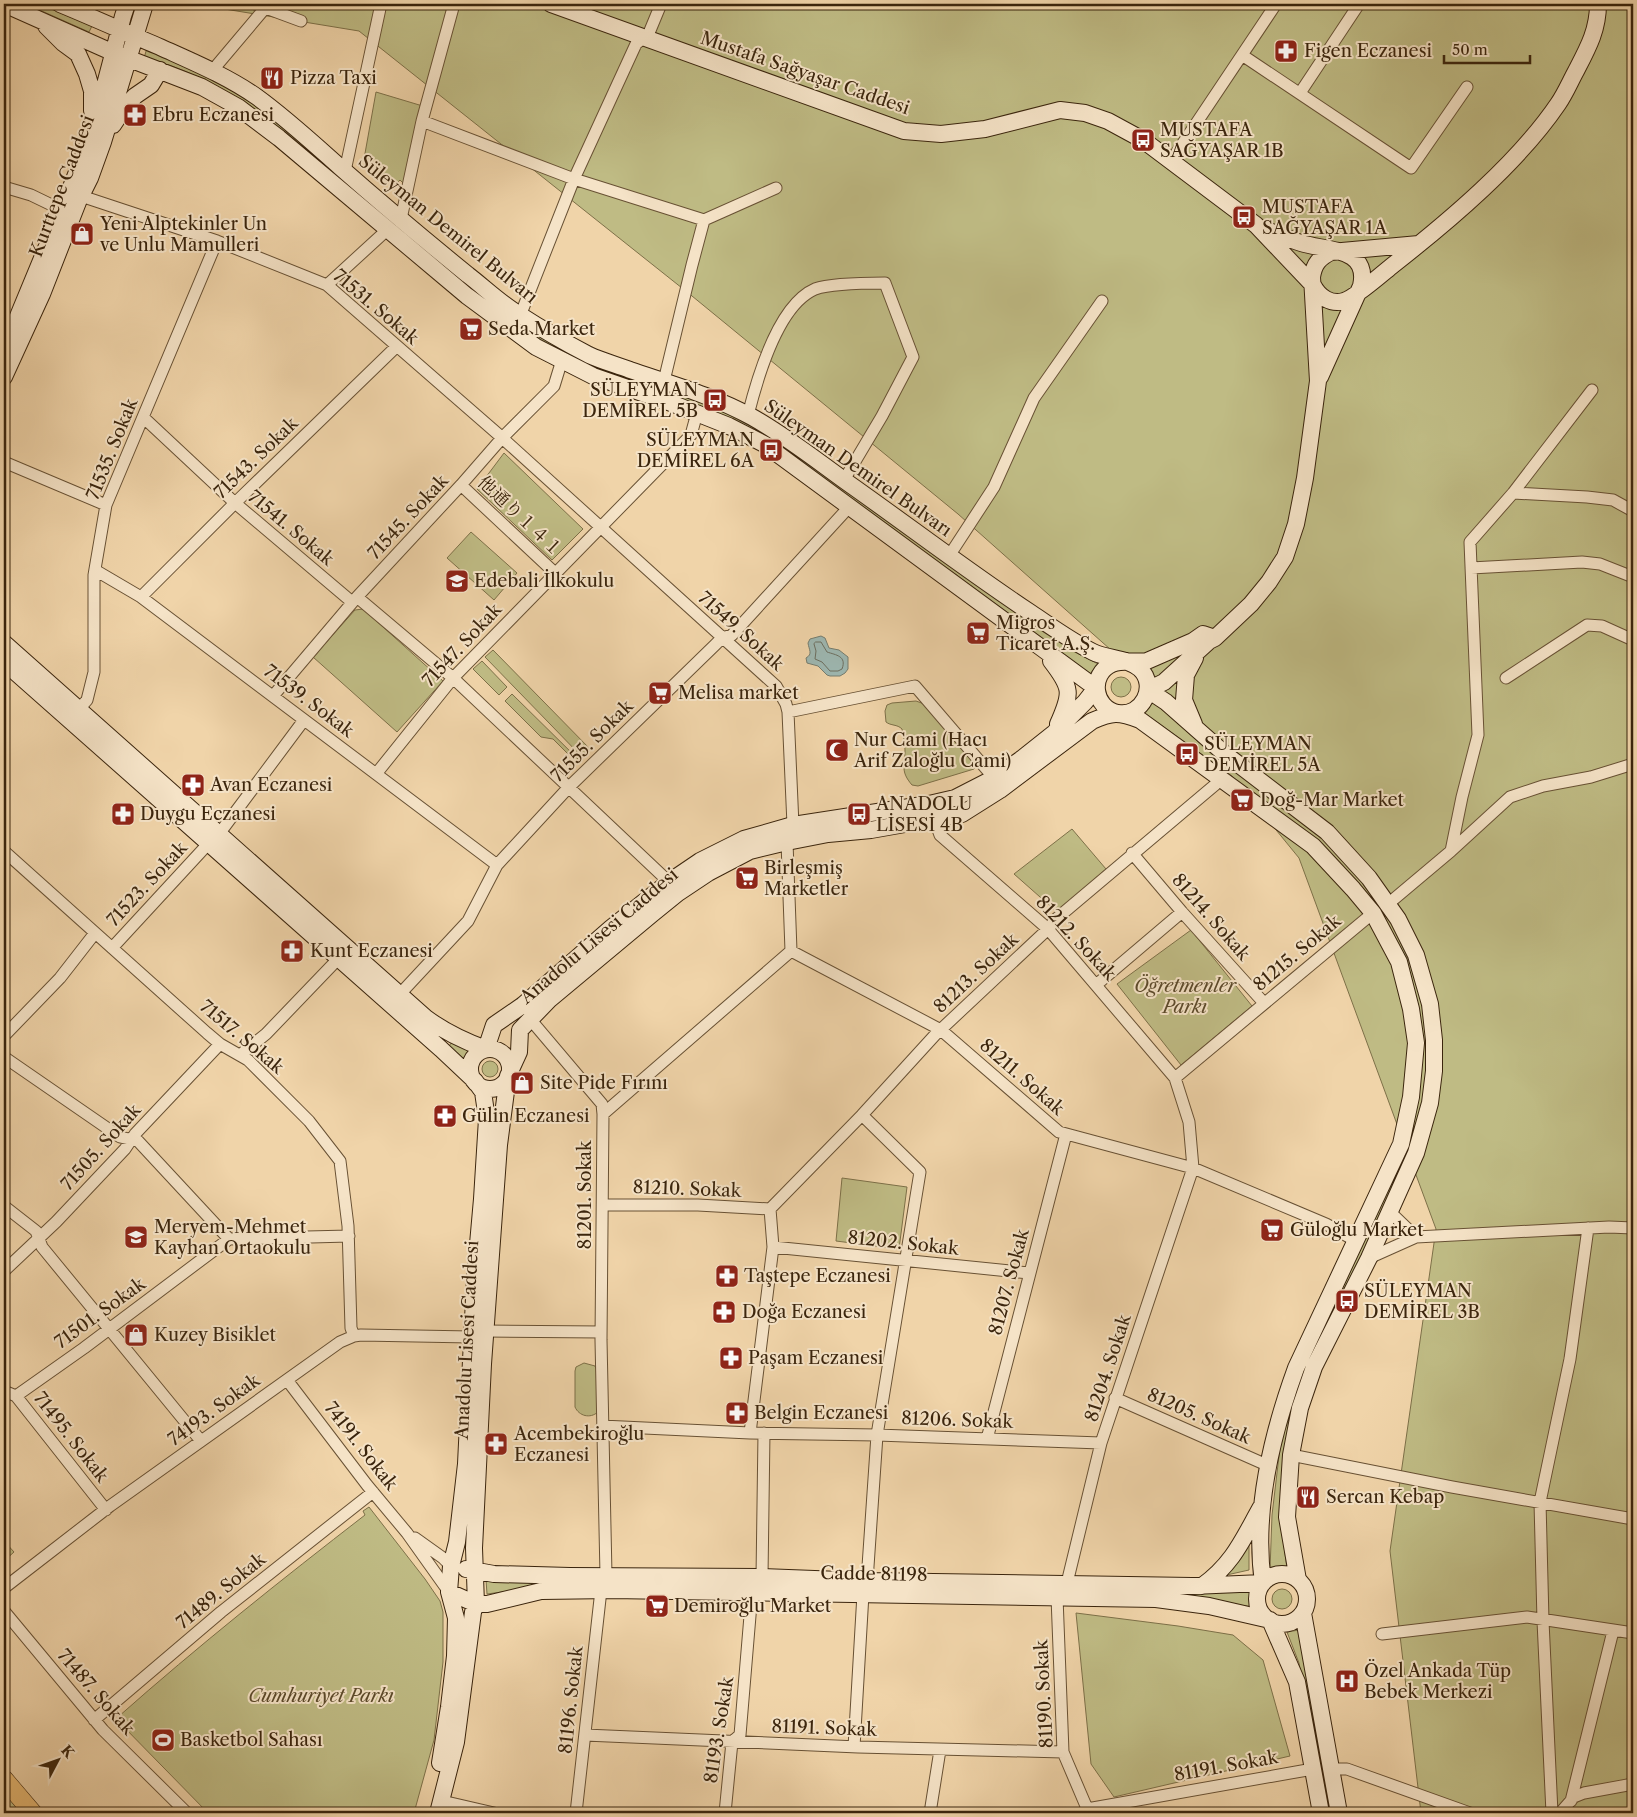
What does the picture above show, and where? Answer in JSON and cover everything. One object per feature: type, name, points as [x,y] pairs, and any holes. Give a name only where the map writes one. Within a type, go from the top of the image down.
[{"type":"main road","name":"Süleyman Demirel Bulvarı","points":[[4,4],[34,17],[212,71],[256,96],[401,219],[520,316],[591,356],[715,400],[748,415],[804,450],[1002,594],[1077,644],[1098,654],[1123,661]]},
{"type":"main road","name":"Süleyman Demirel Bulvarı","points":[[60,4],[125,44],[160,70],[202,87],[238,107],[279,138],[387,230],[495,318],[536,347],[593,376],[697,413],[729,426],[764,444],[1038,645]]},
{"type":"main road","name":"Kurttepe Caddesi","points":[[125,44],[128,4]]},
{"type":"main road","name":"Kurttepe Caddesi","points":[[4,377],[42,294],[90,178],[97,138],[125,44],[145,4]]},
{"type":"main road","name":"Mustafa Sağyaşar Caddesi","points":[[551,4],[904,131],[941,134],[985,129],[1060,110],[1085,113],[1108,120],[1143,140],[1256,226]]},
{"type":"main road","points":[[1256,226],[1314,285],[1322,297],[1337,302],[1344,301],[1357,293],[1419,244],[1489,182],[1531,139],[1559,103],[1589,47],[1598,19],[1598,4]]},
{"type":"main road","points":[[34,17],[78,54],[92,91],[97,138]]},
{"type":"main road","points":[[97,138],[143,89],[151,85],[160,70]]},
{"type":"main road","name":"Kurttepe Caddesi","points":[[4,350],[62,210],[97,138]]},
{"type":"main road","points":[[1256,226],[1303,244],[1353,257],[1358,263],[1362,278],[1357,293],[1318,382]]},
{"type":"main road","points":[[1148,690],[1164,682],[1251,604],[1269,582],[1285,557],[1300,506],[1318,382],[1314,285],[1312,277],[1313,269],[1317,262],[1331,252],[1419,244]]},
{"type":"main road","points":[[1215,638],[1203,634],[1193,642],[1147,661],[1115,662],[1107,666],[1097,679],[1096,688],[1098,695],[1106,707],[1140,720],[1313,846],[1353,889],[1373,913],[1399,962],[1412,1009],[1416,1043],[1411,1097],[1401,1144],[1296,1368],[1282,1406],[1264,1500],[1260,1560],[1263,1583],[1258,1596],[1258,1604],[1260,1610],[1270,1620],[1297,1682],[1321,1813]]},
{"type":"main road","points":[[4,643],[80,709],[213,839],[338,959],[441,1049],[480,1086],[493,1088],[505,1082],[508,1076],[509,1064],[507,1058],[498,1051],[486,1049],[461,1040],[442,1030],[213,839],[4,662]]},
{"type":"main road","points":[[1038,645],[1096,688]]},
{"type":"main road","points":[[1038,645],[1064,677],[1069,694],[1067,705],[1054,733]]},
{"type":"main road","points":[[1196,728],[1184,700],[1186,675],[1199,650]]},
{"type":"main road","points":[[1118,713],[1127,713],[1135,710],[1146,698],[1148,690],[1144,673],[1131,663],[1123,661]]},
{"type":"main road","name":"Anadolu Lisesi Caddesi","points":[[486,1049],[494,1025],[523,1005],[610,929],[669,882],[700,861],[744,839],[793,824],[929,804],[954,798],[994,778],[1054,733],[1085,702],[1096,688]]},
{"type":"main road","points":[[1148,690],[1166,702],[1225,754],[1326,832],[1369,878],[1398,919],[1416,955],[1430,1004],[1434,1040],[1434,1071],[1430,1103],[1416,1153],[1369,1258],[1314,1367],[1300,1408],[1291,1455],[1287,1517],[1298,1580],[1306,1592],[1306,1606],[1303,1613],[1292,1622],[1284,1624],[1270,1620]]},
{"type":"main road","name":"Anadolu Lisesi Caddesi","points":[[449,1592],[466,1464],[499,1145],[508,1076],[519,1052],[520,1030],[553,997],[678,893],[708,873],[750,851],[787,842],[828,834],[871,830],[934,820],[962,814],[1000,790],[1092,721],[1107,714],[1118,713]]},
{"type":"main road","points":[[475,1081],[471,1076],[471,1062],[480,1052],[486,1049]]},
{"type":"main road","name":"Anadolu Lisesi Caddesi","points":[[475,1081],[483,1092],[487,1119],[478,1334],[474,1570],[476,1604]]},
{"type":"main road","points":[[1202,1586],[1217,1575],[1233,1558],[1264,1500]]},
{"type":"main road","name":"Cadde 81198","points":[[451,1566],[494,1574],[752,1592],[865,1587],[1067,1583],[1202,1586],[1263,1583]]},
{"type":"main road","points":[[1263,1583],[1269,1578],[1284,1574],[1298,1580]]},
{"type":"main road","name":"Cadde 81198","points":[[476,1604],[487,1604],[541,1591],[603,1583],[762,1577],[865,1587],[1156,1600],[1209,1606],[1270,1620]]},
{"type":"main road","points":[[440,1807],[456,1742],[473,1612],[476,1604],[449,1592]]},
{"type":"main road","points":[[427,1813],[445,1739],[454,1656],[456,1618],[449,1592]]},
{"type":"main road","points":[[1303,1613],[1339,1813]]},
{"type":"main road","points":[[4,1779],[33,1813]]},
{"type":"street","points":[[345,171],[381,4]]},
{"type":"street","points":[[401,219],[422,121],[454,4]]},
{"type":"street","points":[[520,316],[574,179],[636,44],[649,33],[660,4]]},
{"type":"street","points":[[1171,161],[1276,4]]},
{"type":"street","points":[[1300,93],[1359,4]]},
{"type":"street","points":[[212,71],[261,5],[302,21]]},
{"type":"street","points":[[1242,55],[1411,168],[1466,87]]},
{"type":"street","points":[[422,121],[574,179],[704,220],[776,188]]},
{"type":"street","points":[[4,187],[31,195],[62,210]]},
{"type":"street","name":"71531. Sokak","points":[[81,196],[217,242],[327,285],[502,438],[600,528]]},
{"type":"street","points":[[664,382],[704,220]]},
{"type":"street","points":[[327,285],[387,230]]},
{"type":"street","name":"71535. Sokak","points":[[80,709],[87,700],[94,672],[95,570],[106,505],[217,242]]},
{"type":"street","points":[[748,415],[758,379],[779,327],[789,312],[803,297],[816,289],[857,283],[884,283],[913,357],[882,416],[844,480]]},
{"type":"street","points":[[949,556],[994,487],[1034,398],[1102,301]]},
{"type":"street","name":"71543. Sokak","points":[[141,596],[235,502],[398,346]]},
{"type":"street","name":"71545. Sokak","points":[[274,696],[354,600],[502,438],[554,386],[562,360]]},
{"type":"street","points":[[1452,851],[1462,797],[1478,735],[1470,542],[1513,493],[1592,390]]},
{"type":"street","name":"71547. Sokak","points":[[376,774],[453,678],[691,436],[697,413]]},
{"type":"street","name":"71541. Sokak","points":[[143,417],[235,502],[453,678],[669,882]]},
{"type":"street","points":[[4,462],[106,505]]},
{"type":"street","name":"他通り１４１","points":[[461,485],[555,573]]},
{"type":"street","points":[[1513,493],[1613,500],[1633,511]]},
{"type":"street","name":"71555. Sokak","points":[[400,994],[468,922],[498,865],[569,787],[722,638],[732,635],[850,507]]},
{"type":"street","name":"71549. Sokak","points":[[600,528],[776,686],[786,704],[788,712],[793,824]]},
{"type":"street","points":[[1471,568],[1582,562],[1600,564],[1633,577]]},
{"type":"street","name":"71539. Sokak","points":[[95,570],[141,596],[498,865]]},
{"type":"street","points":[[1506,678],[1587,624],[1602,626],[1633,640]]},
{"type":"street","points":[[788,712],[915,686],[994,778]]},
{"type":"street","name":"71523. Sokak","points":[[112,948],[213,839],[304,720]]},
{"type":"street","points":[[1388,904],[1452,851],[1510,797],[1543,786],[1591,777],[1633,764]]},
{"type":"street","name":"81213. Sokak","points":[[770,1210],[941,1030],[1048,929],[1056,918],[1222,779]]},
{"type":"street","name":"81212. Sokak","points":[[929,804],[940,834],[1048,929],[1175,1078],[1189,1122],[1193,1168]]},
{"type":"street","points":[[603,1114],[791,951],[787,842]]},
{"type":"street","name":"71517. Sokak","points":[[4,851],[220,1044],[240,1055],[309,1121],[340,1161],[349,1236],[351,1328],[354,1336]]},
{"type":"street","name":"81214. Sokak","points":[[1132,853],[1264,1003]]},
{"type":"street","points":[[1096,985],[1182,912]]},
{"type":"street","name":"81215. Sokak","points":[[1175,1078],[1373,913]]},
{"type":"street","points":[[4,1036],[60,978],[95,932]]},
{"type":"street","name":"81211. Sokak","points":[[791,951],[941,1030],[1059,1132],[1193,1168],[1326,1224],[1356,1241]]},
{"type":"street","points":[[240,1055],[266,1034],[338,959]]},
{"type":"street","points":[[530,1019],[602,1104],[603,1114]]},
{"type":"street","name":"71505. Sokak","points":[[4,1271],[39,1238],[119,1155],[220,1044]]},
{"type":"street","points":[[4,1057],[120,1137],[138,1141],[229,1239],[349,1236]]},
{"type":"street","name":"81201. Sokak","points":[[603,1114],[601,1332],[603,1583]]},
{"type":"street","points":[[854,1747],[877,1435],[920,1172],[862,1115]]},
{"type":"street","name":"81207. Sokak","points":[[986,1439],[1066,1134]]},
{"type":"street","name":"81204. Sokak","points":[[1067,1583],[1101,1443],[1193,1168]]},
{"type":"street","name":"81210. Sokak","points":[[603,1205],[698,1206],[770,1210]]},
{"type":"street","points":[[4,1206],[36,1231],[42,1247],[110,1327],[201,1441]]},
{"type":"street","points":[[750,1433],[772,1247],[770,1210]]},
{"type":"street","points":[[1390,1212],[1416,1237]]},
{"type":"street","points":[[1552,1813],[1543,1620],[1540,1502],[1570,1359],[1588,1228]]},
{"type":"street","points":[[1369,1258],[1416,1237],[1588,1228],[1633,1228]]},
{"type":"street","name":"71501. Sokak","points":[[16,1396],[84,1348],[229,1239]]},
{"type":"street","name":"81202. Sokak","points":[[772,1247],[1029,1273]]},
{"type":"street","name":"74193. Sokak","points":[[4,1588],[106,1510],[340,1342],[354,1336],[601,1332]]},
{"type":"street","name":"74191. Sokak","points":[[288,1380],[373,1492],[407,1533]]},
{"type":"street","name":"71495. Sokak","points":[[4,1391],[16,1396],[106,1510]]},
{"type":"street","name":"81205. Sokak","points":[[1115,1398],[1269,1466]]},
{"type":"street","name":"81206. Sokak","points":[[602,1426],[750,1433],[877,1435],[1101,1443]]},
{"type":"street","points":[[762,1577],[764,1433]]},
{"type":"street","points":[[1291,1455],[1452,1487],[1633,1519]]},
{"type":"street","name":"71489. Sokak","points":[[94,1720],[221,1612],[373,1492]]},
{"type":"street","points":[[407,1533],[443,1558],[451,1566]]},
{"type":"street","points":[[407,1533],[449,1592]]},
{"type":"street","name":"81196. Sokak","points":[[576,1813],[603,1583]]},
{"type":"street","name":"81193. Sokak","points":[[725,1813],[732,1742],[740,1734],[752,1592]]},
{"type":"street","name":"81190. Sokak","points":[[1057,1597],[1063,1752],[1088,1811]]},
{"type":"street","name":"71487. Sokak","points":[[4,1611],[94,1720],[187,1813]]},
{"type":"street","points":[[1382,1634],[1527,1617],[1613,1631],[1633,1632]]},
{"type":"street","points":[[1571,1801],[1613,1631]]},
{"type":"street","name":"81191. Sokak","points":[[585,1735],[854,1747],[1063,1752]]},
{"type":"street","points":[[930,1813],[940,1750]]},
{"type":"street","name":"81191. Sokak","points":[[1088,1811],[1313,1769]]},
{"type":"street","points":[[1332,1770],[1347,1769],[1470,1813]]},
{"type":"street","points":[[1560,1813],[1574,1797],[1584,1793],[1633,1784]]},
{"type":"street","points":[[440,1807],[494,1813]]},
{"type":"green space","points":[[26,4],[39,4],[92,26],[89,32]]},
{"type":"green space","points":[[194,4],[1633,4],[1633,1813],[1421,1813],[1390,1551],[1436,1229],[1409,1156],[1308,1370],[1280,1515],[1287,1569],[1270,1570],[1272,1515],[1287,1406],[1405,1146],[1299,858],[1232,776],[1140,710],[1152,700],[1215,757],[1174,706],[958,514],[692,296],[359,31]]},
{"type":"green space","points":[[147,48],[209,77],[252,102],[519,322],[700,400],[760,431],[802,458],[1034,626],[1073,651],[1098,664],[1090,674],[799,462],[588,366],[517,326],[477,295],[250,106],[212,84],[173,66],[144,58]]},
{"type":"green space","points":[[376,92],[426,107],[410,190],[400,180],[395,185],[364,159]]},
{"type":"green space","points":[[504,453],[583,529],[552,560],[477,489]]},
{"type":"green space","points":[[471,532],[517,573],[494,600],[447,558]]},
{"type":"green space","points":[[363,609],[443,681],[397,732],[313,657],[355,610]]},
{"type":"green space","points":[[493,650],[590,749],[582,757],[485,657]]},
{"type":"green space","points":[[482,661],[507,687],[499,695],[473,669]]},
{"type":"green space","points":[[1121,677],[1128,680],[1131,687],[1128,694],[1121,697],[1114,694],[1111,687],[1114,680]]},
{"type":"green space","points":[[512,694],[578,759],[575,761],[553,739],[541,737],[505,701]]},
{"type":"green space","points":[[916,701],[927,705],[976,763],[974,769],[918,786],[912,785],[905,772],[905,747],[902,729],[886,722],[885,711],[887,705],[892,703]]},
{"type":"green space","points":[[1072,829],[1106,869],[1057,912],[1014,874]]},
{"type":"green space","name":"Öğretmenler Parkı","points":[[1191,930],[1252,1006],[1181,1065],[1117,984]]},
{"type":"green space","points":[[452,1042],[470,1051],[465,1060],[449,1046]]},
{"type":"green space","points":[[490,1061],[496,1063],[498,1069],[496,1075],[490,1077],[484,1075],[482,1069],[484,1063]]},
{"type":"green space","points":[[842,1178],[907,1187],[899,1249],[836,1241]]},
{"type":"green space","points":[[584,1363],[595,1366],[597,1371],[598,1412],[588,1416],[579,1413],[575,1407],[575,1371],[576,1367]]},
{"type":"green space","name":"Cumhuriyet Parkı","points":[[369,1507],[425,1579],[440,1601],[443,1612],[443,1662],[434,1740],[414,1813],[351,1813],[345,1810],[342,1813],[208,1813],[118,1721],[118,1717],[240,1614],[365,1515],[363,1511]]},
{"type":"green space","points":[[1249,1540],[1249,1570],[1222,1576]]},
{"type":"green space","points":[[4,1541],[14,1552],[4,1561]]},
{"type":"green space","points":[[486,1580],[1250,1591],[1253,1607],[1176,1596],[568,1583],[487,1594]]},
{"type":"green space","points":[[1282,1589],[1289,1592],[1292,1599],[1289,1606],[1282,1609],[1275,1606],[1272,1599],[1275,1592]]},
{"type":"green space","points":[[1076,1613],[1233,1635],[1263,1660],[1290,1756],[1114,1797],[1091,1764]]},
{"type":"green space","points":[[1299,1630],[1330,1813],[1326,1813],[1299,1663],[1287,1632]]},
{"type":"green space","points":[[4,1792],[21,1813],[15,1813],[4,1800]]},
{"type":"water","points":[[821,636],[825,638],[829,648],[839,650],[848,657],[848,669],[840,676],[827,675],[818,666],[807,663],[806,658],[810,653],[808,643],[810,639]]},
{"type":"place","name":"Figen Eczanesi","points":[[1286,51]]},
{"type":"place","name":"Pizza Taxi","points":[[272,78]]},
{"type":"place","name":"Ebru Eczanesi","points":[[135,115]]},
{"type":"place","name":"MUSTAFA SAĞYAŞAR 1B","points":[[1143,140]]},
{"type":"place","name":"MUSTAFA SAĞYAŞAR 1A","points":[[1244,217]]},
{"type":"place","name":"Yeni Alptekinler Un ve Unlu Mamulleri","points":[[82,234]]},
{"type":"place","name":"Seda Market","points":[[471,329]]},
{"type":"place","name":"SÜLEYMAN DEMİREL 5B","points":[[715,400]]},
{"type":"place","name":"SÜLEYMAN DEMİREL 6A","points":[[771,450]]},
{"type":"place","name":"Edebali İlkokulu","points":[[457,581]]},
{"type":"place","name":"Migros Ticaret A.Ş.","points":[[978,633]]},
{"type":"place","name":"Melisa market","points":[[660,693]]},
{"type":"place","name":"Nur Cami (Hacı Arif Zaloğlu Cami)","points":[[837,750]]},
{"type":"place","name":"SÜLEYMAN DEMİREL 5A","points":[[1187,754]]},
{"type":"place","name":"Avan Eczanesi","points":[[193,785]]},
{"type":"place","name":"Doğ-Mar Market","points":[[1242,800]]},
{"type":"place","name":"Duygu Eczanesi","points":[[123,814]]},
{"type":"place","name":"ANADOLU LİSESİ 4B","points":[[859,814]]},
{"type":"place","name":"Birleşmiş Marketler","points":[[747,878]]},
{"type":"place","name":"Kunt Eczanesi","points":[[292,951]]},
{"type":"place","name":"Site Pide Fırını","points":[[522,1083]]},
{"type":"place","name":"Gülin Eczanesi","points":[[445,1116]]},
{"type":"place","name":"Güloğlu Market","points":[[1272,1230]]},
{"type":"place","name":"Meryem-Mehmet Kayhan Ortaokulu","points":[[136,1237]]},
{"type":"place","name":"Taştepe Eczanesi","points":[[727,1276]]},
{"type":"place","name":"SÜLEYMAN DEMİREL 3B","points":[[1347,1301]]},
{"type":"place","name":"Doğa Eczanesi","points":[[724,1312]]},
{"type":"place","name":"Kuzey Bisiklet","points":[[136,1335]]},
{"type":"place","name":"Paşam Eczanesi","points":[[731,1358]]},
{"type":"place","name":"Belgin Eczanesi","points":[[737,1413]]},
{"type":"place","name":"Acembekiroğlu Eczanesi","points":[[496,1444]]},
{"type":"place","name":"Sercan Kebap","points":[[1308,1497]]},
{"type":"place","name":"Demiroğlu Market","points":[[657,1606]]},
{"type":"place","name":"Özel Ankada Tüp Bebek Merkezi","points":[[1347,1681]]},
{"type":"place","name":"Basketbol Sahası","points":[[163,1740]]}]
